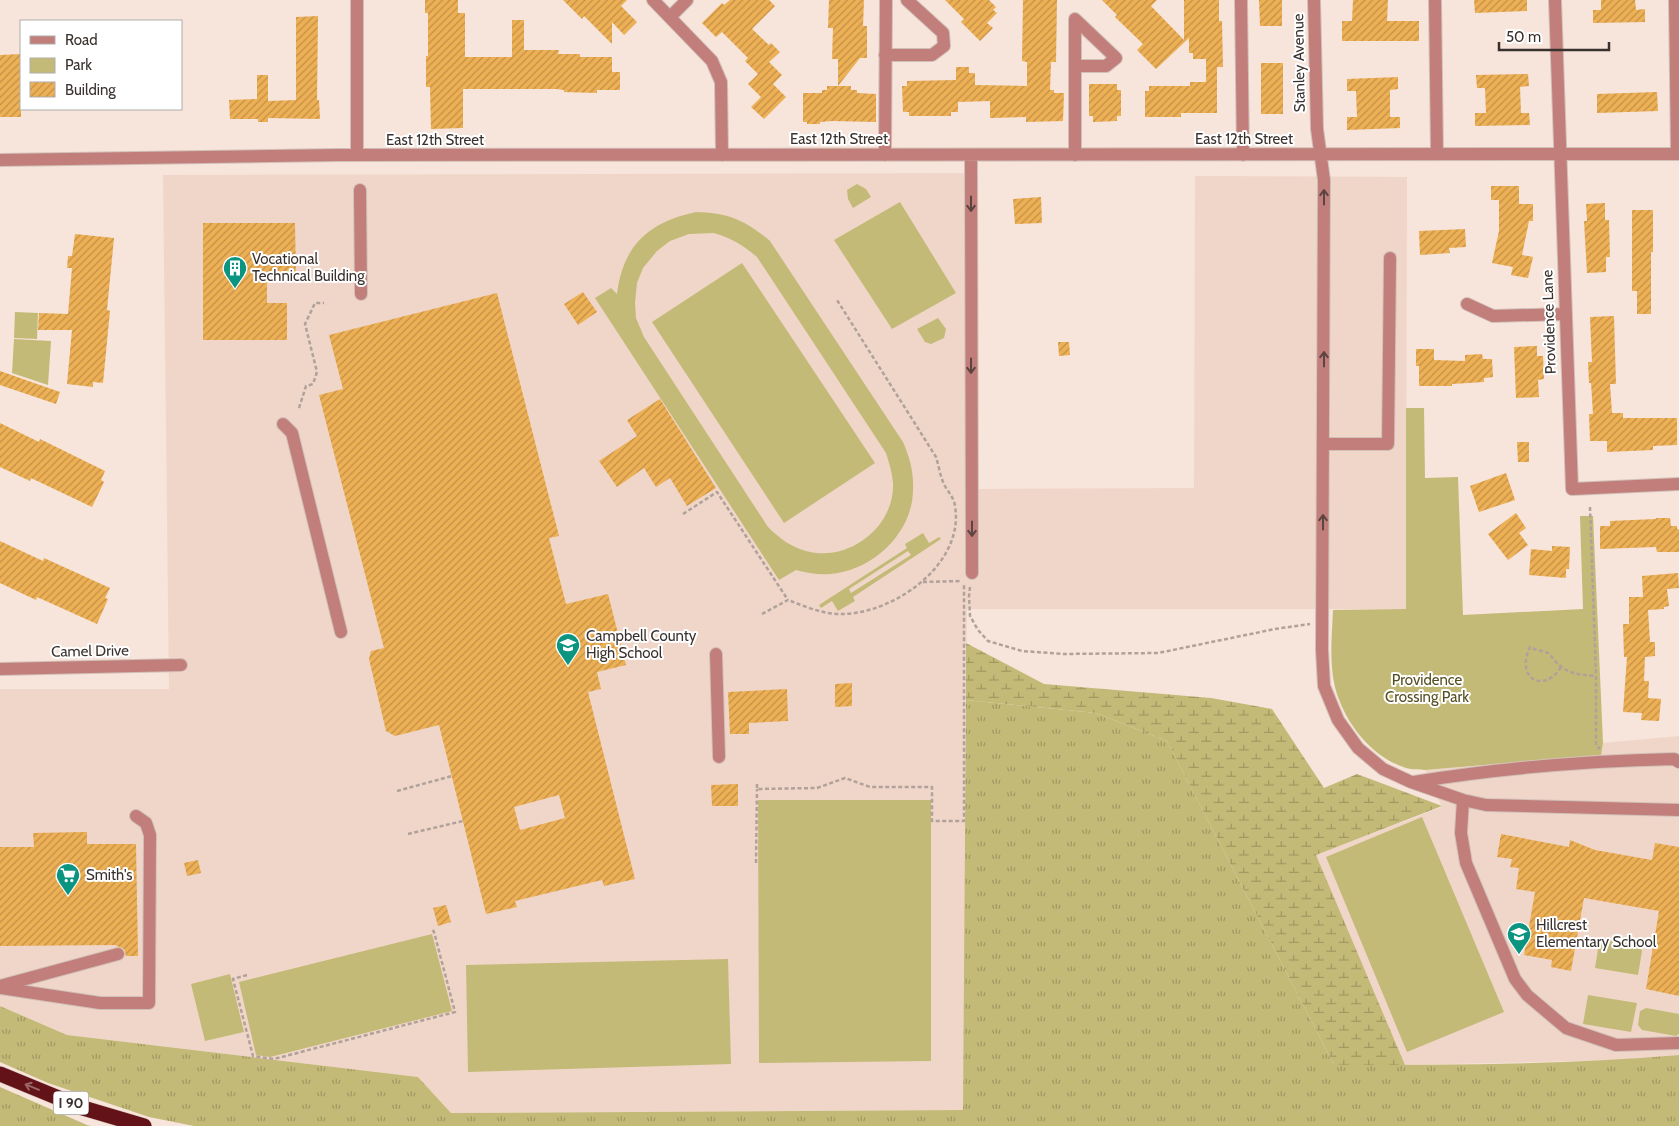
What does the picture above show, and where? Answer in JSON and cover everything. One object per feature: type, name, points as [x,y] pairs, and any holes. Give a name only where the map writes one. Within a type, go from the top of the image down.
[{"type":"highway","name":"I 90","points":[[0,1074],[83,1108],[144,1126]]},
{"type":"street","points":[[357,0],[357,155]]},
{"type":"street","points":[[653,0],[712,61],[721,82],[722,155]]},
{"type":"street","points":[[670,17],[687,0]]},
{"type":"street","points":[[885,155],[886,0]]},
{"type":"street","points":[[885,55],[932,55],[944,46],[943,34],[907,0]]},
{"type":"street","points":[[1241,0],[1243,155]]},
{"type":"street","name":"Stanley Avenue","points":[[1314,0],[1317,129],[1324,180],[1322,622],[1324,686],[1338,720],[1358,748],[1383,769],[1411,782],[1463,800],[1486,805],[1679,810]]},
{"type":"street","points":[[1435,0],[1437,154]]},
{"type":"street","name":"Providence Lane","points":[[1555,0],[1572,489],[1679,484]]},
{"type":"street","points":[[1675,0],[1678,154]]},
{"type":"street","points":[[1074,155],[1075,66]]},
{"type":"street","name":"East 12th Street","points":[[0,160],[357,155],[1678,154]]},
{"type":"street","points":[[971,155],[972,573]]},
{"type":"street","points":[[360,190],[361,294]]},
{"type":"street","points":[[1324,444],[1388,444],[1390,258]]},
{"type":"street","points":[[1467,304],[1493,316],[1566,314]]},
{"type":"street","points":[[283,424],[292,433],[341,632]]},
{"type":"street","points":[[716,654],[719,757]]},
{"type":"street","name":"Camel Drive","points":[[0,669],[181,666]]},
{"type":"street","points":[[1411,782],[1465,774],[1617,760],[1674,759],[1679,762]]},
{"type":"street","points":[[1463,800],[1461,833],[1466,863],[1515,979],[1527,995],[1566,1028],[1616,1045],[1679,1043]]},
{"type":"street","points":[[0,987],[100,1003],[149,1003],[150,835],[146,824],[136,816]]},
{"type":"street","points":[[0,987],[118,954]]},
{"type":"path","points":[[683,514],[717,492],[788,600],[820,611],[838,614],[876,609],[921,582],[940,563],[950,547],[954,531],[956,507],[952,495],[945,485],[936,456],[837,300]]},
{"type":"path","points":[[299,408],[306,386],[313,384],[317,372],[304,324],[315,303],[324,303]]},
{"type":"path","points":[[1590,507],[1596,676],[1596,745],[1604,754]]},
{"type":"path","points":[[972,573],[969,596],[970,616],[978,630],[988,641],[1022,651],[1063,654],[1158,653],[1275,629],[1322,622]]},
{"type":"path","points":[[757,789],[816,788],[844,778],[870,787],[932,787],[932,821],[964,821],[964,581],[921,582]]},
{"type":"path","points":[[762,614],[788,600]]},
{"type":"path","points":[[1561,667],[1549,679],[1540,681],[1532,679],[1527,674],[1525,657],[1530,647],[1540,652],[1545,651],[1551,654],[1554,661],[1561,667],[1577,675],[1596,676]]},
{"type":"path","points":[[397,791],[452,776]]},
{"type":"path","points":[[756,863],[757,784]]},
{"type":"path","points":[[408,834],[463,821]]},
{"type":"path","points":[[247,975],[233,979],[252,1056],[274,1058],[455,1012],[432,929]]},
{"type":"shaded area","name":"Campbell County High School","points":[[978,173],[978,489],[1194,488],[1195,176],[1407,177],[1406,609],[967,609],[964,1110],[451,1113],[418,1077],[67,1035],[0,1006],[0,689],[169,689],[163,175]]},
{"type":"shaded area","name":"Hillcrest Elementary School","points":[[1679,736],[1679,1055],[1626,1060],[1405,1065],[1315,855],[1442,807],[1425,770],[1600,755],[1603,743]]},
{"type":"green space","points":[[857,184],[866,189],[871,197],[853,208],[848,199],[847,190]]},
{"type":"green space","points":[[900,202],[956,293],[892,329],[834,240]]},
{"type":"green space","points":[[696,212],[727,216],[753,228],[770,241],[903,442],[910,460],[913,484],[911,507],[906,522],[887,548],[861,566],[830,574],[813,574],[796,570],[779,580],[595,298],[611,288],[617,294],[625,262],[632,249],[652,229],[679,216]],"holes":[[[714,233],[737,242],[757,257],[886,453],[893,479],[892,499],[886,514],[866,538],[838,552],[806,551],[786,542],[768,527],[644,337],[636,318],[637,283],[643,268],[657,251],[670,241],[689,234]]]},
{"type":"green space","points":[[742,263],[875,463],[784,523],[652,322]]},
{"type":"green space","points":[[15,312],[38,313],[37,339],[14,338]]},
{"type":"green space","points":[[938,318],[946,329],[944,338],[931,344],[925,342],[917,329]]},
{"type":"green space","points":[[14,339],[51,341],[48,385],[12,373]]},
{"type":"green space","name":"Providence Crossing Park","points":[[1406,408],[1424,408],[1425,478],[1458,477],[1463,615],[1583,609],[1580,516],[1593,516],[1603,743],[1601,755],[1425,770],[1411,769],[1393,763],[1381,756],[1361,736],[1345,713],[1335,687],[1332,668],[1333,610],[1406,609]]},
{"type":"green space","points":[[923,533],[929,543],[939,537],[941,539],[853,597],[855,601],[838,611],[832,601],[821,608],[819,605],[907,548],[905,544]],"holes":[[[908,551],[911,555],[851,593],[849,589]]]},
{"type":"green space","points":[[966,643],[1044,684],[1211,698],[1272,709],[1324,788],[1357,774],[1442,806],[1316,855],[1405,1065],[1334,1065],[1167,741],[1096,713],[966,700]]},
{"type":"green space","points":[[966,700],[1096,713],[1167,741],[1334,1065],[1550,1063],[1679,1055],[1679,1126],[194,1126],[149,1117],[48,1083],[0,1062],[0,1006],[67,1035],[418,1077],[451,1113],[963,1110]]},
{"type":"green space","points":[[758,800],[931,800],[931,1061],[759,1063]]},
{"type":"green space","points":[[1422,817],[1504,1012],[1407,1052],[1326,857]]},
{"type":"green space","points":[[432,934],[452,1011],[270,1057],[256,1055],[239,982]]},
{"type":"green space","points":[[1604,939],[1640,946],[1642,951],[1638,975],[1595,968],[1599,943]]},
{"type":"green space","points":[[728,959],[731,1064],[468,1072],[466,965]]},
{"type":"green space","points":[[230,974],[244,1032],[205,1041],[191,984]]},
{"type":"green space","points":[[1588,995],[1637,1003],[1631,1032],[1583,1024]]},
{"type":"green space","points":[[1646,1008],[1679,1014],[1679,1034],[1676,1036],[1642,1030],[1638,1025],[1640,1011]]},
{"type":"green space","points":[[0,1087],[87,1125],[91,1126],[0,1126]]},
{"type":"building","points":[[425,0],[458,0],[458,13],[465,13],[465,57],[512,57],[512,20],[524,20],[524,50],[559,50],[558,54],[580,54],[580,57],[612,57],[612,72],[620,72],[620,90],[597,90],[597,93],[564,92],[564,90],[556,89],[463,89],[463,128],[431,129],[430,87],[426,87],[428,13],[425,13]]},
{"type":"building","points":[[563,0],[627,0],[621,6],[637,22],[624,35],[612,22],[612,44],[584,16],[582,19]]},
{"type":"building","points":[[730,0],[769,0],[775,6],[752,29],[769,45],[771,43],[780,52],[769,62],[782,75],[773,84],[786,97],[764,119],[751,107],[761,97],[748,84],[758,74],[745,61],[748,58],[722,32],[716,37],[702,23],[722,3],[724,5]]},
{"type":"building","points":[[829,0],[864,0],[863,26],[867,26],[867,58],[860,58],[838,86],[838,59],[832,59],[833,28],[828,28]]},
{"type":"building","points":[[945,0],[989,0],[996,7],[993,10],[997,13],[987,23],[993,28],[980,41],[961,22],[964,19]]},
{"type":"building","points":[[1023,0],[1057,0],[1056,62],[1051,62],[1050,90],[1054,90],[1054,93],[1064,93],[1063,121],[1026,122],[1026,117],[990,118],[990,101],[958,102],[958,112],[951,112],[951,116],[909,116],[909,112],[903,112],[902,86],[907,86],[907,81],[956,80],[956,67],[969,67],[969,73],[975,73],[975,85],[1027,86],[1027,62],[1022,61]]},
{"type":"building","points":[[1102,0],[1157,0],[1151,6],[1184,40],[1184,0],[1219,0],[1219,21],[1222,21],[1223,67],[1217,67],[1217,113],[1181,113],[1181,117],[1145,117],[1145,91],[1149,91],[1149,86],[1190,86],[1190,82],[1206,82],[1206,59],[1193,59],[1193,53],[1189,53],[1189,38],[1156,69],[1137,50],[1143,44],[1115,17],[1117,15]]},
{"type":"building","points":[[1259,0],[1282,0],[1282,26],[1260,26]]},
{"type":"building","points":[[1353,0],[1388,0],[1387,21],[1419,21],[1419,41],[1342,41],[1342,21],[1352,21]]},
{"type":"building","points":[[1474,0],[1527,0],[1527,11],[1475,13]]},
{"type":"building","points":[[1601,0],[1635,0],[1636,10],[1645,9],[1645,22],[1593,23],[1593,10],[1601,10]]},
{"type":"building","points":[[318,16],[317,100],[319,100],[320,119],[268,118],[268,122],[258,122],[258,119],[230,119],[229,100],[257,99],[257,75],[268,75],[268,101],[296,100],[296,17]]},
{"type":"building","points":[[20,54],[21,117],[0,117],[0,55]]},
{"type":"building","points":[[1261,63],[1283,63],[1283,114],[1261,114]]},
{"type":"building","points":[[1528,74],[1529,86],[1520,87],[1521,113],[1529,113],[1530,125],[1475,126],[1475,113],[1486,113],[1485,88],[1477,88],[1476,75]]},
{"type":"building","points":[[1398,77],[1398,89],[1390,90],[1390,117],[1400,117],[1400,128],[1347,130],[1347,117],[1357,117],[1356,91],[1347,91],[1347,79]]},
{"type":"building","points":[[1089,84],[1117,84],[1117,90],[1121,90],[1121,116],[1117,116],[1117,121],[1093,122],[1093,116],[1089,116]]},
{"type":"building","points":[[827,86],[851,86],[851,90],[857,90],[857,93],[876,94],[876,122],[832,121],[820,122],[820,124],[807,124],[807,122],[803,122],[803,93],[822,93],[822,90],[827,90]]},
{"type":"building","points":[[1657,92],[1658,111],[1597,113],[1597,94]]},
{"type":"building","points":[[1491,186],[1519,186],[1519,204],[1533,204],[1533,221],[1529,221],[1522,255],[1533,257],[1528,278],[1511,275],[1513,267],[1492,263],[1499,231],[1499,200],[1491,200]]},
{"type":"building","points":[[1041,197],[1042,223],[1015,224],[1013,199]]},
{"type":"building","points":[[1605,203],[1605,220],[1609,220],[1610,257],[1606,257],[1606,272],[1587,273],[1584,221],[1587,221],[1586,204]]},
{"type":"building","points":[[1632,210],[1653,210],[1651,314],[1637,314],[1637,291],[1632,291]]},
{"type":"building","name":"Vocational Technical Building","points":[[203,223],[295,223],[296,275],[267,275],[267,303],[287,303],[287,340],[203,340]]},
{"type":"building","points":[[1465,229],[1466,247],[1449,248],[1450,253],[1420,255],[1419,231]]},
{"type":"building","points":[[75,234],[114,238],[107,310],[110,311],[103,383],[93,382],[93,387],[67,384],[72,330],[38,330],[39,313],[68,314],[72,268],[67,268],[68,256],[72,256]]},
{"type":"building","points":[[583,292],[597,312],[578,325],[564,304]]},
{"type":"building","points":[[497,293],[559,536],[549,538],[566,604],[608,594],[626,665],[597,672],[601,689],[588,692],[635,879],[604,886],[602,880],[515,901],[517,907],[486,914],[439,725],[395,736],[386,731],[369,659],[371,651],[384,648],[319,395],[343,389],[329,335]],"holes":[[[559,795],[565,818],[520,830],[514,807]]]},
{"type":"building","points":[[1614,316],[1616,384],[1610,384],[1612,413],[1623,413],[1623,418],[1677,418],[1677,445],[1653,446],[1653,450],[1607,452],[1607,441],[1590,441],[1589,414],[1593,414],[1588,362],[1592,362],[1590,317]]},
{"type":"building","points":[[1058,342],[1069,342],[1070,355],[1059,356]]},
{"type":"building","points":[[1537,346],[1537,356],[1543,356],[1544,379],[1538,380],[1539,397],[1516,398],[1514,347]]},
{"type":"building","points":[[1416,349],[1434,349],[1434,360],[1465,361],[1465,355],[1482,354],[1483,359],[1492,359],[1493,377],[1484,378],[1484,382],[1452,384],[1452,386],[1419,386],[1419,366],[1416,366]]},
{"type":"building","points":[[0,371],[60,392],[56,404],[0,385]]},
{"type":"building","points":[[660,399],[716,488],[687,506],[670,478],[656,487],[644,468],[617,487],[599,461],[637,436],[627,420]]},
{"type":"building","points":[[0,423],[39,442],[40,439],[105,471],[101,480],[104,482],[92,507],[31,478],[30,481],[0,467]]},
{"type":"building","points":[[1517,442],[1529,442],[1529,462],[1518,462]]},
{"type":"building","points":[[1506,473],[1515,500],[1479,512],[1470,486]]},
{"type":"building","points":[[1516,513],[1526,528],[1519,533],[1528,545],[1508,560],[1488,534]]},
{"type":"building","points":[[1670,518],[1671,526],[1677,526],[1677,529],[1679,529],[1679,552],[1657,552],[1656,547],[1600,549],[1600,526],[1610,526],[1610,521]]},
{"type":"building","points":[[0,541],[43,561],[44,558],[110,588],[105,598],[108,599],[97,624],[37,597],[36,600],[0,583]]},
{"type":"building","points":[[1552,546],[1570,547],[1569,569],[1566,569],[1566,578],[1529,575],[1531,549],[1552,551]]},
{"type":"building","points":[[1678,573],[1679,588],[1667,589],[1669,606],[1664,607],[1664,609],[1648,610],[1650,642],[1655,642],[1655,656],[1645,657],[1644,681],[1649,681],[1648,698],[1661,699],[1659,721],[1641,720],[1642,713],[1623,712],[1627,657],[1624,657],[1623,624],[1629,624],[1629,597],[1643,597],[1642,576]]},
{"type":"building","points":[[852,683],[852,706],[835,707],[835,684]]},
{"type":"building","points":[[787,689],[788,721],[749,723],[749,734],[730,734],[728,692]]},
{"type":"building","points":[[738,784],[738,806],[712,806],[711,785]]},
{"type":"building","name":"Smith's","points":[[87,832],[87,844],[136,844],[138,956],[126,956],[124,949],[115,945],[0,946],[0,847],[34,847],[33,833]]},
{"type":"building","points":[[1501,834],[1569,847],[1570,840],[1595,850],[1652,860],[1655,843],[1679,847],[1679,996],[1646,989],[1659,911],[1584,898],[1571,971],[1551,967],[1552,960],[1524,955],[1535,892],[1516,889],[1519,868],[1510,867],[1512,859],[1497,857]]},
{"type":"building","points":[[198,860],[201,873],[187,876],[184,863]]},
{"type":"building","points":[[446,905],[451,922],[438,926],[433,908]]},
{"type":"place","name":"Vocational Technical Building","points":[[235,289]]},
{"type":"place","name":"Campbell County High School","points":[[568,666]]},
{"type":"place","name":"Smith's","points":[[68,896]]},
{"type":"place","name":"Hillcrest Elementary School","points":[[1519,955]]}]
